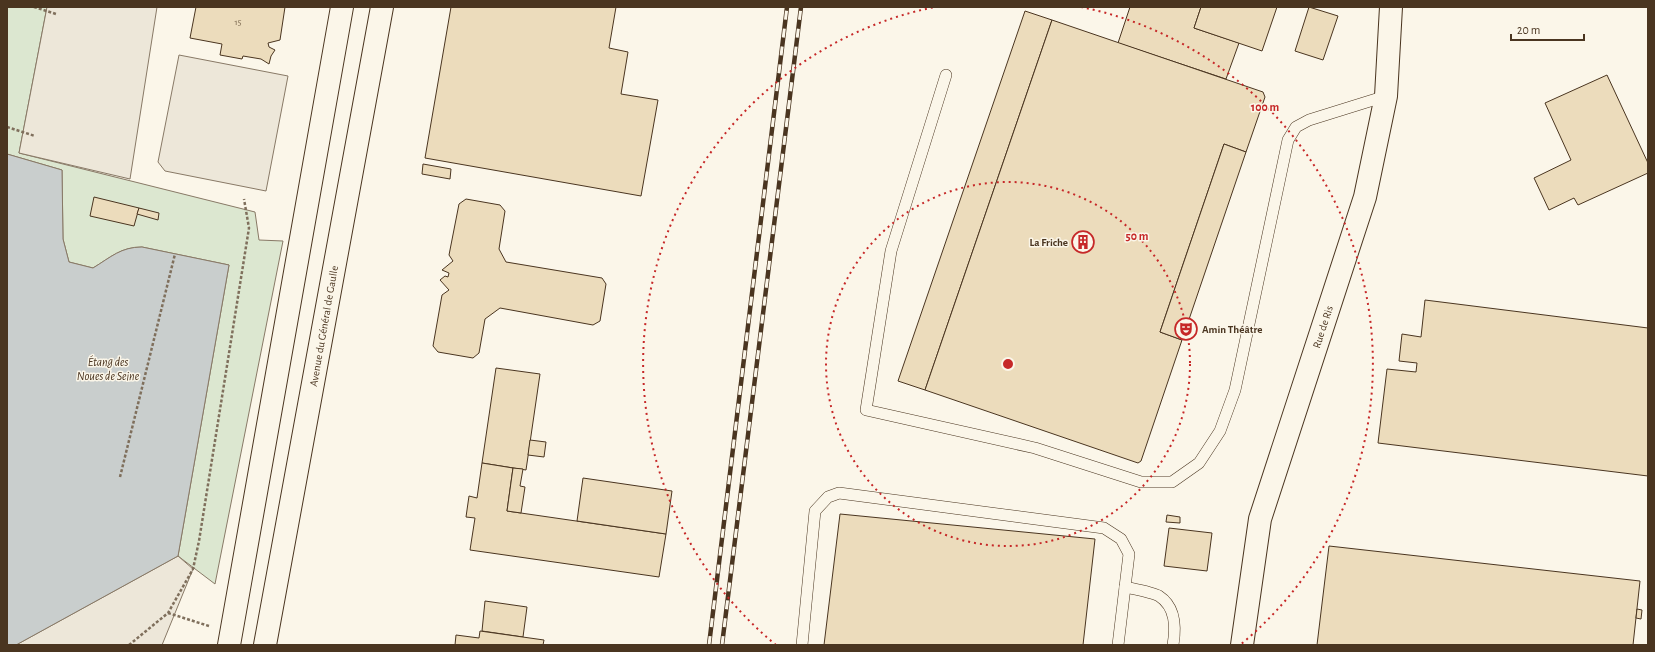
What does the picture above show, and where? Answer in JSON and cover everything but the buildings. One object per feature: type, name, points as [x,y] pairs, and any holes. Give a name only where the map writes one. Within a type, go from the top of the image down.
[{"type":"main road","points":[[230,639],[342,7]]},
{"type":"main road","name":"Avenue du Général de Gaulle","points":[[265,645],[382,7]]},
{"type":"main road","name":"Rue de Ris","points":[[1242,645],[1260,519],[1365,197],[1386,96],[1391,7]]},
{"type":"lane","points":[[946,75],[891,251],[866,410],[1035,448],[1141,482],[1172,482],[1199,463],[1220,431],[1235,390],[1288,140],[1296,127],[1309,120],[1386,96]]},
{"type":"lane","points":[[802,645],[815,511],[828,496],[839,493],[1104,528],[1121,539],[1129,554],[1118,645]]},
{"type":"lane","points":[[1125,587],[1159,596],[1172,609],[1176,628],[1173,645]]},
{"type":"path","points":[[34,7],[56,14]]},
{"type":"path","points":[[7,126],[35,136]]},
{"type":"path","points":[[129,645],[168,613],[193,569],[200,541],[249,228],[244,199]]},
{"type":"path","points":[[120,477],[175,254]]},
{"type":"path","points":[[168,613],[230,639]]},
{"type":"green space","points":[[7,7],[47,7],[19,153],[255,212],[259,240],[283,241],[215,584],[178,556],[229,265],[142,247],[135,247],[122,251],[93,268],[69,262],[63,239],[62,170],[7,154]]},
{"type":"shaded area","points":[[47,7],[157,7],[130,179],[19,153]]},
{"type":"shaded area","points":[[179,55],[288,76],[266,191],[165,171],[158,162]]},
{"type":"shaded area","points":[[178,556],[193,569],[162,645],[16,645]]},
{"type":"water","name":"Étang des Noues de Seine","points":[[7,154],[62,170],[63,239],[69,262],[93,268],[122,251],[135,247],[142,247],[229,265],[178,556],[16,645],[7,645]]},
{"type":"railway","points":[[709,645],[787,7]]},
{"type":"railway","points":[[722,645],[801,7]]},
{"type":"place","name":"La Friche","points":[[1083,242]]},
{"type":"place","name":"Amin Théâtre","points":[[1186,329]]}]
